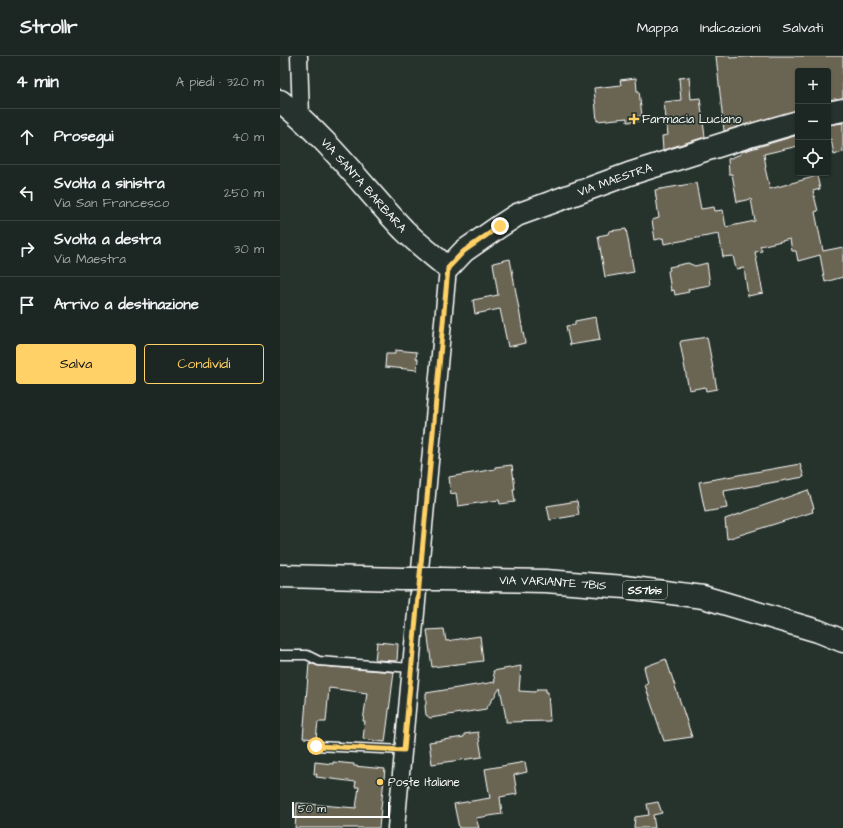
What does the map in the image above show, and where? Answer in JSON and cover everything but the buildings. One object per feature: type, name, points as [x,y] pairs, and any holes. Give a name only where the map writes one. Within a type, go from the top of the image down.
[{"type":"street","points":[[299,56],[301,117]]},
{"type":"street","name":"VIA SANTA BARBARA","points":[[280,101],[301,117],[328,144],[405,231],[448,268]]},
{"type":"street","points":[[831,112],[843,110]]},
{"type":"street","name":"VIA MAESTRA","points":[[448,268],[464,251],[517,216],[629,174],[795,123]]},
{"type":"street","points":[[396,828],[448,268]]},
{"type":"street","name":"VIA VARIANTE 7BIS","points":[[280,576],[545,581],[625,587],[703,597],[818,631],[843,641]]},
{"type":"lane","points":[[280,655],[307,655],[319,661],[411,668]]},
{"type":"lane","points":[[316,746],[404,750]]},
{"type":"place","name":"Farmacia Luciano","points":[[634,119]]},
{"type":"place","name":"Poste Italiane","points":[[380,782]]},
{"type":"route","points":[[316,746],[404,750],[448,268],[464,251],[500,226]]}]
